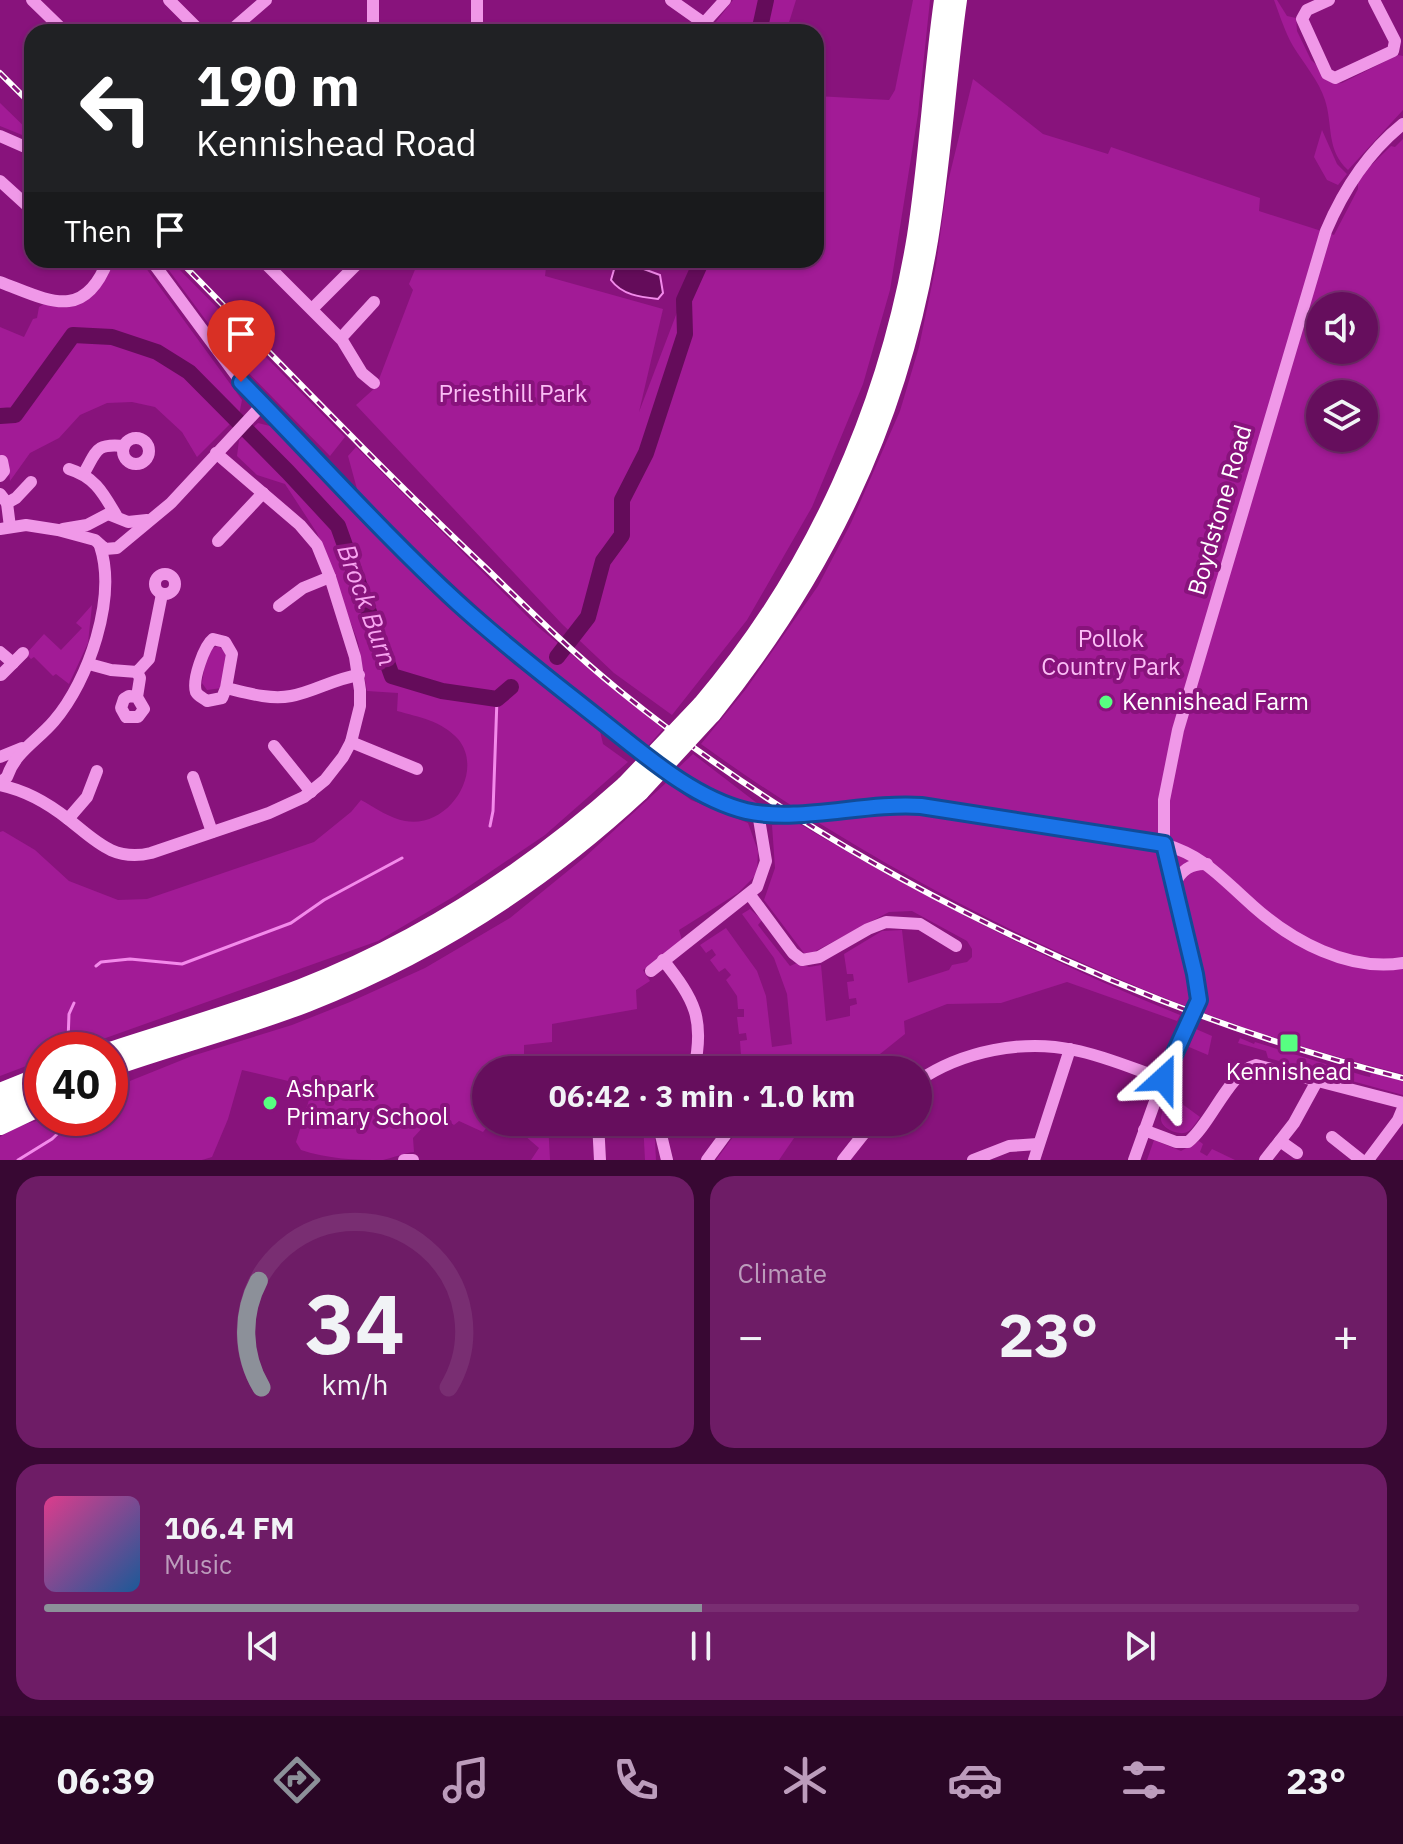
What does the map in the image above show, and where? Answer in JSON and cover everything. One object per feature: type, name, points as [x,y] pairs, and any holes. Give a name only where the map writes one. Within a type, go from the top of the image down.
[{"type":"highway","points":[[707,710],[805,554],[845,474],[881,381],[903,299],[915,236],[943,0]]},
{"type":"highway","points":[[128,1062],[305,1004],[427,948],[525,888],[575,849],[707,710],[788,612],[829,541],[878,432],[898,376],[917,303],[932,221],[958,0]]},
{"type":"highway","points":[[128,1045],[290,992],[409,938],[517,872],[588,817],[632,788]]},
{"type":"highway","points":[[0,1092],[24,1082]]},
{"type":"highway","points":[[0,1110],[24,1100]]},
{"type":"highway","points":[[0,1126],[24,1115]]},
{"type":"street","points":[[32,0],[57,24]]},
{"type":"street","points":[[169,0],[193,24]]},
{"type":"street","points":[[238,24],[266,0]]},
{"type":"street","points":[[373,0],[373,24]]},
{"type":"street","points":[[477,0],[477,24]]},
{"type":"street","points":[[671,0],[696,24]]},
{"type":"street","points":[[704,24],[725,0]]},
{"type":"street","points":[[1329,0],[1307,10],[1302,19],[1327,74],[1332,78],[1339,78],[1371,63],[1391,53],[1395,47],[1395,41],[1374,0]]},
{"type":"street","name":"Boydstone Road","points":[[1134,1160],[1163,1079],[1199,1000],[1164,844],[1164,800],[1178,730],[1318,255],[1337,205],[1354,178],[1372,154],[1403,124]]},
{"type":"street","points":[[0,136],[24,146]]},
{"type":"street","points":[[0,181],[24,203]]},
{"type":"street","points":[[0,282],[47,300],[68,303],[86,294],[104,268]]},
{"type":"street","points":[[157,268],[231,370],[434,579],[488,630],[619,734],[675,775],[723,803],[773,814],[921,806],[1164,844],[1207,864],[1269,919],[1305,942],[1339,957],[1357,961],[1388,965],[1403,963]]},
{"type":"street","points":[[270,268],[341,338],[362,373],[374,383]]},
{"type":"street","points":[[312,309],[353,268]]},
{"type":"street","points":[[341,338],[374,302]]},
{"type":"street","points":[[31,482],[16,498],[3,498],[5,528],[26,525],[58,530],[111,549],[171,503],[263,404]]},
{"type":"street","points":[[84,473],[101,446],[124,446]]},
{"type":"street","points":[[25,747],[0,757],[4,777],[68,819],[103,849],[134,856],[283,808],[311,792],[334,769],[351,742],[360,706],[359,675],[330,577],[321,553],[308,533],[216,453]]},
{"type":"street","points":[[0,476],[4,471],[2,461]]},
{"type":"street","points":[[69,469],[84,473],[99,486],[127,529],[106,570]]},
{"type":"street","points":[[218,541],[263,493]]},
{"type":"street","points":[[4,777],[25,747],[53,722],[74,694],[89,664],[103,602],[106,570],[92,533],[106,496]]},
{"type":"street","points":[[58,530],[76,528],[108,514],[135,522],[150,519]]},
{"type":"street","points":[[279,606],[303,588],[330,577]]},
{"type":"street","points":[[137,672],[149,659],[162,594]]},
{"type":"street","points":[[213,639],[222,640],[231,648],[226,688],[222,698],[213,701],[203,699],[196,692],[203,650],[213,639]]},
{"type":"street","points":[[0,652],[13,663]]},
{"type":"street","points":[[1,675],[23,653]]},
{"type":"street","points":[[89,664],[137,672]]},
{"type":"street","points":[[137,672],[140,678],[137,697]]},
{"type":"street","points":[[226,688],[285,697],[333,680],[359,675]]},
{"type":"street","points":[[351,742],[417,769]]},
{"type":"street","points":[[274,746],[311,792]]},
{"type":"street","points":[[68,819],[87,797],[97,771]]},
{"type":"street","points":[[193,777],[212,832]]},
{"type":"street","points":[[651,971],[750,895],[763,874],[766,861],[758,813]]},
{"type":"street","points":[[1174,885],[1178,876],[1190,866],[1207,864]]},
{"type":"street","points":[[750,895],[793,953],[802,960],[819,957],[886,922],[920,924],[956,946]]},
{"type":"street","points":[[663,960],[685,987],[697,1014],[700,1042],[697,1056]]},
{"type":"street","points":[[932,1075],[973,1056],[1033,1046],[1070,1049],[1163,1079]]},
{"type":"street","points":[[1034,1160],[1070,1049]]},
{"type":"street","points":[[1144,1130],[1176,1142],[1188,1142],[1196,1136],[1242,1072],[1249,1067],[1265,1066],[1403,1105],[1398,1120],[1368,1160]]},
{"type":"street","points":[[1265,1160],[1307,1103],[1317,1081]]},
{"type":"street","points":[[599,1136],[600,1160]]},
{"type":"street","points":[[661,1136],[667,1160]]},
{"type":"street","points":[[707,1160],[725,1136]]},
{"type":"street","points":[[843,1160],[862,1136]]},
{"type":"street","points":[[1332,1137],[1361,1160]]},
{"type":"street","points":[[1280,1141],[1297,1153]]},
{"type":"street","points":[[973,1160],[1009,1146],[1038,1144]]},
{"type":"street","points":[[404,1160],[413,1160]]},
{"type":"green space","points":[[733,0],[796,0],[788,24],[714,24]]},
{"type":"green space","name":"Priesthill Park","points":[[913,0],[930,0],[918,114],[890,290],[863,384],[812,507],[747,620],[672,715],[614,673],[562,624],[356,405],[376,387],[413,290],[409,284],[416,268],[546,268],[545,276],[663,309],[639,412],[694,268],[824,268],[824,96],[889,100],[895,90]]},
{"type":"green space","points":[[1274,0],[1287,16],[1296,18],[1297,31],[1311,60],[1330,82],[1342,83],[1398,55],[1403,56],[1403,110],[1348,170],[1333,146],[1322,93],[1290,41]]},
{"type":"green space","name":"Pollok Country Park","points":[[973,79],[1043,134],[1108,154],[1111,147],[1260,198],[1259,211],[1334,235],[1358,189],[1358,178],[1391,146],[1395,147],[1403,139],[1403,1074],[1311,1049],[1219,1018],[1127,983],[1037,942],[862,849],[779,798],[701,744],[746,689],[818,586],[851,523],[900,411],[919,347],[936,265],[947,186]]},
{"type":"green space","points":[[0,103],[24,126],[24,136],[0,126]]},
{"type":"green space","points":[[1322,130],[1337,164],[1347,174],[1338,185],[1327,180],[1314,157]]},
{"type":"green space","points":[[109,268],[146,268],[242,400],[239,415],[197,457],[182,432],[155,407],[132,402],[107,403],[80,415],[59,438],[30,453],[10,481],[9,471],[0,457],[0,327],[24,337],[33,319],[37,318],[39,307],[80,302],[95,293]]},
{"type":"green space","points":[[178,268],[345,437],[330,456],[233,357],[168,269]]},
{"type":"green space","points":[[258,423],[274,427],[442,602],[515,665],[599,727],[603,744],[628,762],[545,835],[453,897],[378,941],[123,1032],[24,1032],[24,1067],[0,1076],[0,832],[35,850],[69,881],[118,900],[147,899],[314,842],[361,800],[400,820],[421,821],[436,816],[458,795],[465,781],[465,752],[452,733],[430,720],[397,711],[398,693],[367,691],[358,642],[317,533],[285,484],[257,475],[237,456],[239,440]]},
{"type":"green space","points":[[356,447],[538,627],[663,729],[648,746],[505,634],[360,500],[348,456]]},
{"type":"green space","points":[[92,605],[88,643],[69,684],[56,674],[53,676],[34,657],[31,659],[26,654],[44,634],[61,650],[82,628],[76,623]]},
{"type":"green space","points":[[218,646],[227,652],[222,688],[207,690],[202,683],[207,650]]},
{"type":"green space","points":[[693,754],[762,807],[718,792],[677,769]]},
{"type":"green space","points":[[667,782],[691,800],[748,823],[758,851],[757,874],[738,893],[679,930],[682,940],[643,970],[650,981],[636,990],[637,1009],[552,1024],[552,1042],[524,1045],[524,1056],[472,1056],[472,1127],[459,1121],[454,1125],[436,1113],[413,1138],[414,1152],[383,1160],[311,1153],[301,1150],[296,1142],[313,1087],[242,1070],[228,1119],[212,1157],[202,1160],[0,1160],[0,1137],[24,1125],[24,1136],[128,1136],[128,1082],[192,1056],[292,1025],[425,968],[510,918],[585,857]]},
{"type":"green space","points":[[798,823],[985,926],[1180,1015],[1177,1021],[1067,982],[1001,1003],[947,1004],[904,1021],[905,1034],[878,1056],[741,1056],[740,1041],[747,1040],[746,1033],[739,1034],[737,1017],[744,1017],[744,1009],[738,1009],[737,996],[726,980],[731,975],[725,968],[719,972],[710,960],[716,955],[712,949],[706,953],[700,945],[726,928],[757,971],[766,996],[772,1047],[792,1044],[787,994],[774,958],[742,914],[750,909],[762,920],[758,925],[790,966],[797,963],[809,967],[821,965],[826,1021],[850,1016],[850,1006],[857,1004],[856,998],[849,999],[847,982],[854,981],[853,974],[847,974],[844,954],[882,931],[902,930],[908,983],[949,970],[952,965],[967,962],[972,957],[967,941],[912,911],[889,912],[812,953],[804,953],[764,900],[775,868],[772,825]]},
{"type":"green space","points":[[1196,1029],[1212,1036],[1208,1055],[1189,1047]]},
{"type":"green space","points":[[1240,1038],[1365,1076],[1370,1077],[1371,1072],[1403,1081],[1403,1095],[1268,1058],[1266,1051],[1238,1043]]},
{"type":"green space","points":[[1170,1095],[1200,1117],[1187,1132],[1171,1131],[1162,1123],[1162,1113]]},
{"type":"green space","points":[[525,1136],[549,1136],[550,1160],[531,1160],[539,1148]]},
{"type":"green space","points":[[644,1136],[655,1136],[656,1160],[645,1160]]},
{"type":"green space","points":[[734,1136],[795,1136],[779,1160],[716,1160]]},
{"type":"green space","points":[[1154,1140],[1181,1151],[1199,1141],[1203,1144],[1200,1152],[1207,1156],[1212,1149],[1235,1160],[1147,1160]]},
{"type":"shaded area","points":[[614,268],[641,268],[660,275],[663,293],[658,299],[632,294],[620,289],[611,280]]},
{"type":"waterway","name":"Brock Burn","points":[[761,24],[766,0]]},
{"type":"waterway","name":"Brock Burn","points":[[557,657],[588,617],[603,561],[622,535],[622,500],[646,453],[685,334],[684,300],[698,268]]},
{"type":"waterway","name":"Brock Burn","points":[[0,416],[15,415],[73,335],[112,337],[157,352],[189,372],[338,526],[392,676],[442,691],[497,699],[511,687]]},
{"type":"waterway","points":[[490,826],[497,699]]},
{"type":"waterway","points":[[96,966],[101,962],[130,959],[182,964],[291,923],[324,900],[402,858]]},
{"type":"waterway","points":[[68,1032],[69,1014],[74,1003]]},
{"type":"waterway","points":[[18,1160],[55,1136]]},
{"type":"railway","points":[[0,73],[24,97]]},
{"type":"railway","points":[[187,268],[408,493],[569,647],[620,691],[705,756],[796,817],[892,873],[991,925],[1093,972],[1197,1014],[1300,1049],[1403,1078]]},
{"type":"place","name":"Kennishead Farm","points":[[1106,702]]},
{"type":"place","name":"Kennishead","points":[[1289,1043]]},
{"type":"place","name":"Ashpark Primary School","points":[[270,1103]]},
{"type":"route","points":[[241,382],[478,621],[636,748],[691,786],[723,803],[748,811],[773,814],[921,806],[1164,844],[1199,1000],[1163,1079]]}]
